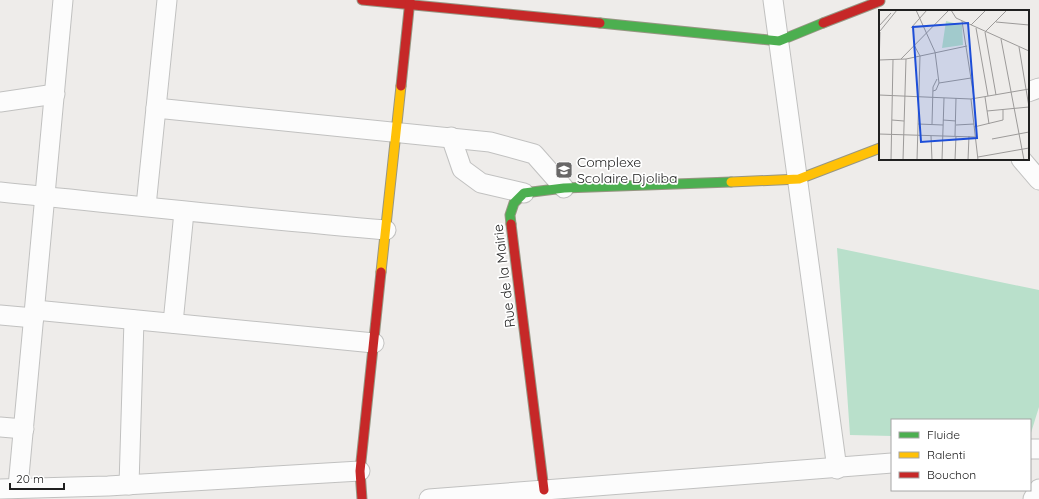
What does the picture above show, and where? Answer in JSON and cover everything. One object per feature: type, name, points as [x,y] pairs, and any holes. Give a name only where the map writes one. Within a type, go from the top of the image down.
[{"type":"street","points":[[64,0],[24,429],[9,488],[109,493],[129,485],[360,472]]},
{"type":"street","points":[[146,206],[167,0]]},
{"type":"street","points":[[362,0],[410,2],[779,41],[882,4]]},
{"type":"street","points":[[773,0],[799,179],[837,469]]},
{"type":"street","points":[[362,499],[360,472],[410,2]]},
{"type":"street","points":[[1029,92],[1039,88]]},
{"type":"street","points":[[0,102],[55,94]]},
{"type":"street","points":[[156,108],[490,142],[534,154],[564,188]]},
{"type":"street","points":[[451,138],[462,169],[481,183],[524,194],[564,188],[799,179],[879,148]]},
{"type":"street","points":[[1022,160],[1039,180]]},
{"type":"street","points":[[0,192],[146,206],[184,212],[386,230]]},
{"type":"street","name":"Rue de la Mairie","points":[[524,194],[514,203],[510,215],[544,490]]},
{"type":"street","points":[[172,324],[184,212]]},
{"type":"street","points":[[0,315],[34,314],[134,320],[374,343]]},
{"type":"street","points":[[129,485],[134,320]]},
{"type":"street","points":[[0,427],[24,429]]},
{"type":"street","points":[[429,499],[837,469],[891,463]]},
{"type":"street","points":[[1033,499],[1039,489]]},
{"type":"green space","points":[[837,248],[1039,290],[1039,407],[1031,433],[1031,419],[891,419],[891,436],[850,435]]},
{"type":"traffic: fast","points":[[600,23],[779,41],[823,23]]},
{"type":"traffic: fast","points":[[511,224],[510,215],[514,203],[524,193],[564,188],[731,182]]},
{"type":"traffic: slow","points":[[381,272],[401,86]]},
{"type":"traffic: slow","points":[[731,182],[799,179],[879,148]]},
{"type":"traffic: jam","points":[[362,0],[600,23]]},
{"type":"traffic: jam","points":[[401,86],[410,0]]},
{"type":"traffic: jam","points":[[823,23],[880,1]]},
{"type":"traffic: jam","points":[[511,224],[544,490]]},
{"type":"traffic: jam","points":[[362,499],[360,471],[381,272]]},
{"type":"place","name":"Complexe Scolaire Djoliba","points":[[564,170]]}]
